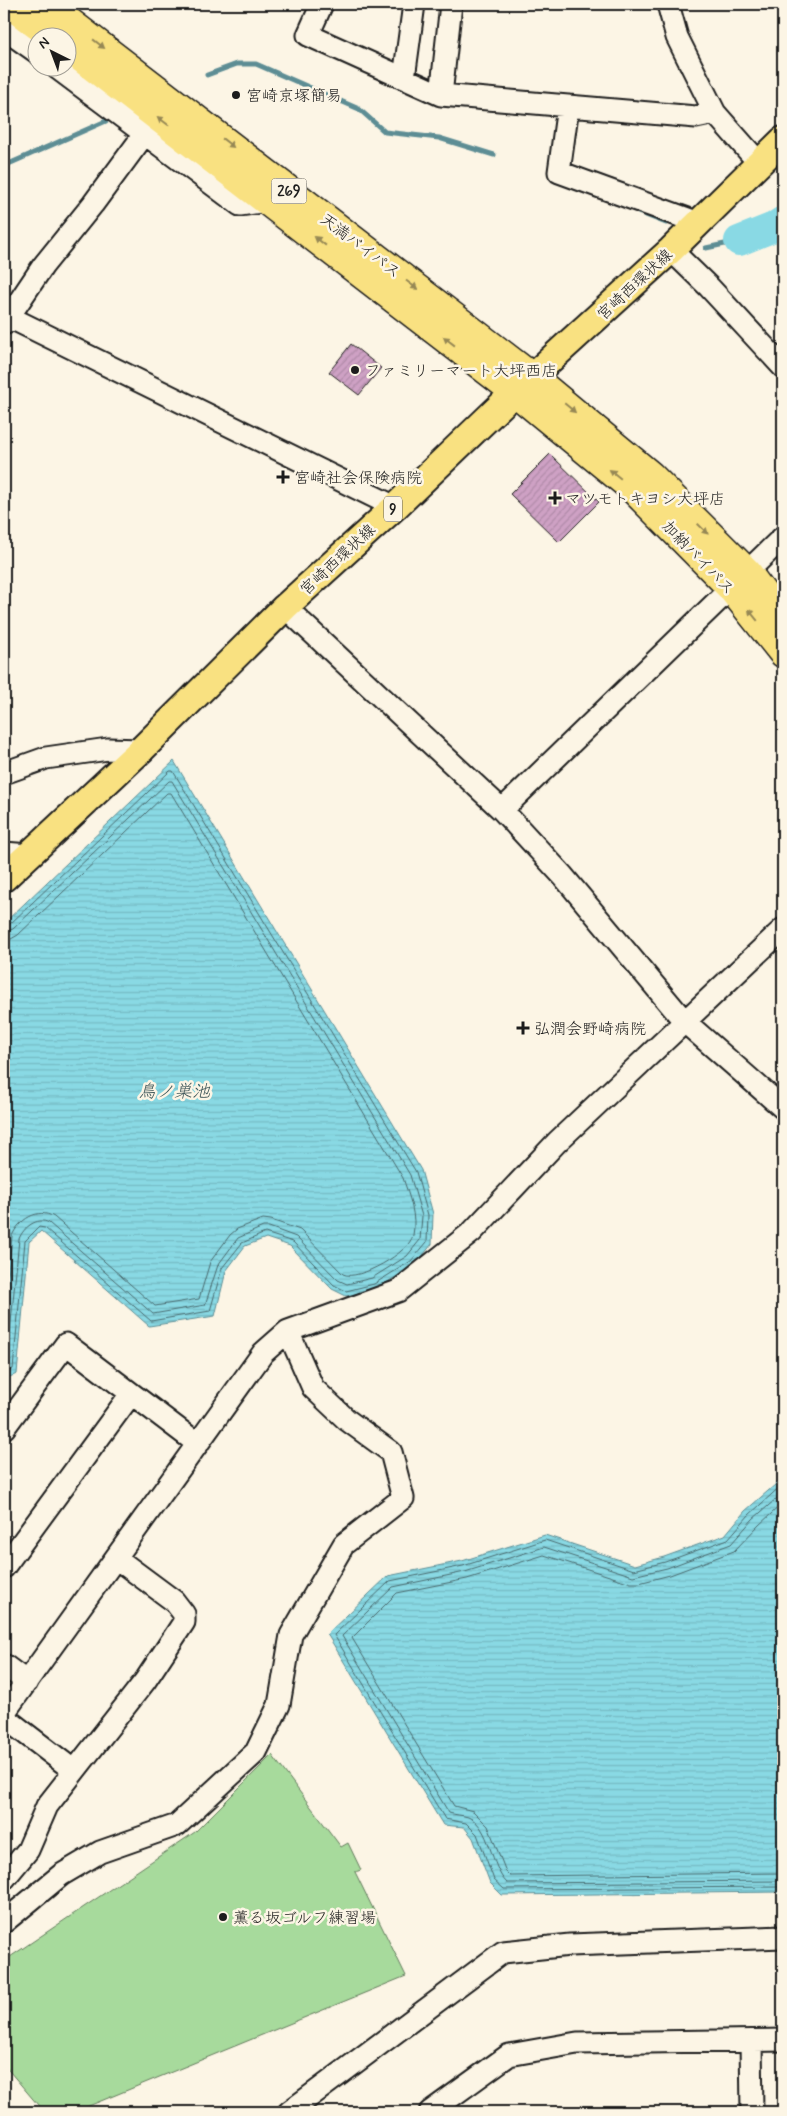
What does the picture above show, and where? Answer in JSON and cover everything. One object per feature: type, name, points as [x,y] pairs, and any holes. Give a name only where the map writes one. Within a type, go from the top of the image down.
[{"type":"highway","points":[[9,4],[41,28]]},
{"type":"highway","name":"天満バイパス","points":[[46,4],[524,384]]},
{"type":"highway","name":"天満バイパス","points":[[78,56],[268,201],[524,384]]},
{"type":"highway","name":"加納バイパス","points":[[524,384],[650,475],[739,580],[783,620]]},
{"type":"highway","name":"加納バイパス","points":[[739,580],[783,653]]},
{"type":"main road","name":"宮崎西環状線","points":[[4,878],[141,750],[285,607],[671,250],[783,140]]},
{"type":"street","points":[[322,4],[308,35],[440,95],[696,117],[716,113]]},
{"type":"street","points":[[404,78],[414,4]]},
{"type":"street","points":[[440,95],[451,4]]},
{"type":"street","points":[[668,4],[677,37],[716,113],[759,163]]},
{"type":"street","points":[[4,29],[28,46]]},
{"type":"street","points":[[71,78],[146,132],[240,205],[268,201]]},
{"type":"street","points":[[568,106],[560,172],[699,223]]},
{"type":"street","points":[[146,132],[93,204],[42,266],[6,318],[395,507]]},
{"type":"street","points":[[671,250],[709,287],[783,367]]},
{"type":"street","points":[[502,810],[783,536]]},
{"type":"street","points":[[285,607],[502,810],[563,876],[685,1022],[783,1108]]},
{"type":"street","points":[[4,773],[46,758],[108,749],[141,750]]},
{"type":"street","points":[[4,853],[29,855]]},
{"type":"street","points":[[4,1713],[263,1353],[288,1331],[398,1291],[472,1232],[557,1142],[783,929]]},
{"type":"street","points":[[7,1913],[61,1875],[100,1852],[177,1825],[256,1752],[279,1705],[291,1635],[344,1544],[402,1498],[391,1452],[347,1420],[313,1388],[288,1331]]},
{"type":"street","points":[[4,1428],[66,1344],[198,1444]]},
{"type":"street","points":[[4,1567],[131,1394]]},
{"type":"street","points":[[4,1879],[28,1850],[47,1806],[73,1770],[145,1681],[184,1622],[184,1614],[174,1601],[116,1558]]},
{"type":"street","points":[[4,1665],[27,1682]]},
{"type":"street","points":[[4,1717],[73,1770]]},
{"type":"street","points":[[289,2112],[503,1952],[570,1945],[783,1937]]},
{"type":"street","points":[[751,2040],[752,2112]]},
{"type":"street","points":[[430,2112],[509,2055],[577,2043],[783,2040]]},
{"type":"green space","name":"薫る坂ゴルフ練習場","points":[[272,1755],[341,1847],[348,1843],[361,1870],[355,1872],[406,1976],[74,2112],[44,2112],[4,2065],[4,1961],[195,1832]]},
{"type":"water","name":"鳥ノ巣池","points":[[174,761],[421,1170],[433,1214],[432,1244],[415,1265],[376,1289],[346,1296],[332,1289],[290,1246],[266,1238],[245,1246],[226,1271],[215,1316],[149,1326],[41,1231],[29,1242],[17,1374],[4,1379],[4,923]]},
{"type":"water","points":[[783,1478],[783,1892],[502,1895],[490,1883],[473,1838],[464,1827],[443,1825],[327,1634],[388,1576],[462,1561],[545,1535],[635,1565],[664,1557],[725,1535],[745,1511]]},
{"type":"building","name":"ファミリーマート大坪西店","points":[[351,344],[381,368],[359,395],[329,372]]},
{"type":"building","name":"マツモトキヨシ大坪店","points":[[550,454],[599,502],[559,542],[510,494]]},
{"type":"waterway","points":[[207,75],[237,64],[256,64],[359,109],[385,132],[439,138],[494,155]]},
{"type":"waterway","points":[[4,166],[106,121]]},
{"type":"waterway","points":[[638,212],[666,223]]},
{"type":"waterway","points":[[739,241],[774,227],[783,221]]},
{"type":"waterway","points":[[706,248],[739,241]]},
{"type":"place","name":"宮崎京塚簡易","points":[[236,95]]},
{"type":"place","name":"ファミリーマート大坪西店","points":[[355,370]]},
{"type":"place","name":"宮崎社会保険病院","points":[[283,477]]},
{"type":"place","name":"マツモトキヨシ大坪店","points":[[555,498]]},
{"type":"place","name":"弘潤会野崎病院","points":[[523,1028]]},
{"type":"place","name":"薫る坂ゴルフ練習場","points":[[223,1917]]}]
